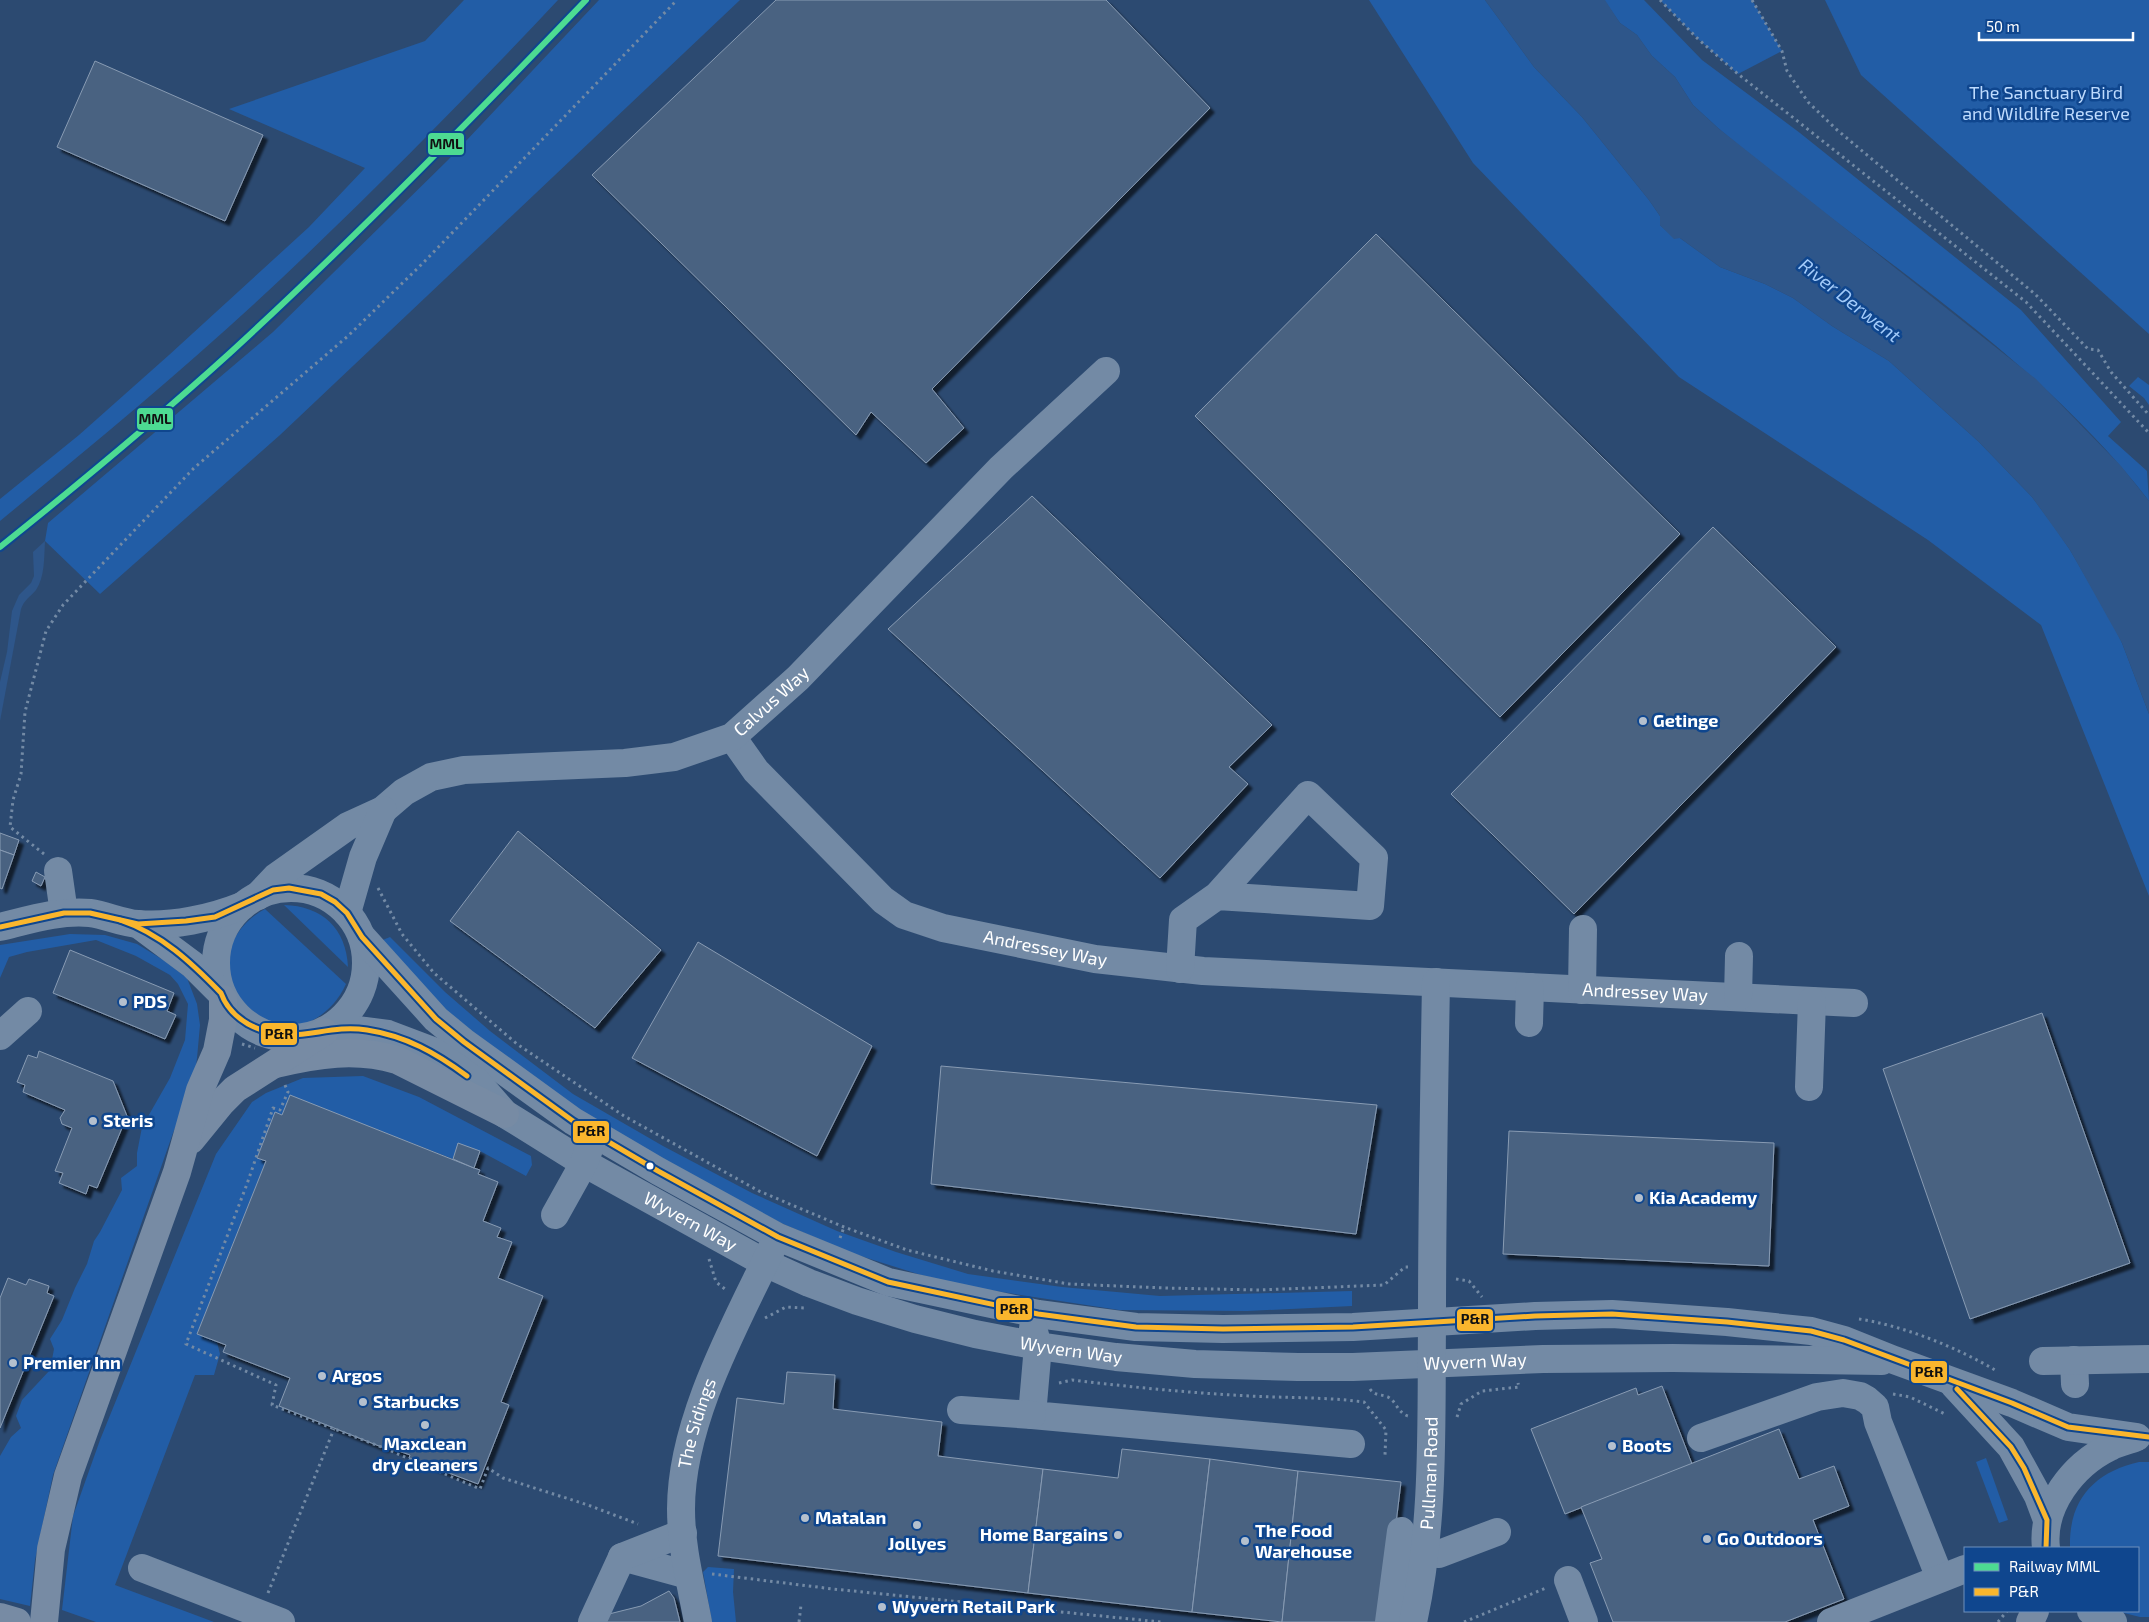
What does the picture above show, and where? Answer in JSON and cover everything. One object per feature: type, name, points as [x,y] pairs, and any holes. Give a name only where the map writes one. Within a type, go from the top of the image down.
[{"type":"highway","points":[[44,1622],[46,1590],[55,1524],[68,1476],[186,1148],[192,1117],[220,1037],[222,996]]},
{"type":"highway","points":[[280,1072],[326,1031]]},
{"type":"highway","points":[[186,1148],[222,1102],[235,1089],[255,1075],[280,1072],[321,1054],[346,1053],[382,1056],[397,1060],[505,1114]]},
{"type":"highway","points":[[0,1617],[17,1622]]},
{"type":"street","name":"Calvus Way","points":[[383,810],[404,792],[431,778],[464,770],[625,763],[674,756],[732,737],[798,678],[1001,468],[1106,371]]},
{"type":"street","name":"Andressey Way","points":[[732,737],[756,771],[883,900],[904,915],[943,928],[1095,959],[1180,969],[1854,1003]]},
{"type":"street","points":[[1180,969],[1183,920],[1217,896],[1308,795],[1374,858],[1370,906],[1217,896]]},
{"type":"street","points":[[222,996],[214,966],[215,951],[230,918],[276,877],[348,826],[383,810]]},
{"type":"street","points":[[347,913],[363,857],[383,810]]},
{"type":"street","points":[[58,871],[64,914]]},
{"type":"street","points":[[0,927],[64,914],[90,913],[138,924],[186,921],[215,916],[273,890],[289,888],[306,890],[321,894],[335,902],[347,913],[362,937],[367,967],[365,982],[360,997],[341,1021],[326,1031],[298,1036],[273,1035],[260,1031],[240,1019],[222,996],[193,965],[138,924]]},
{"type":"street","points":[[1582,990],[1583,929]]},
{"type":"street","name":"Wyvern Way","points":[[362,937],[436,1019],[464,1042],[573,1121],[684,1186],[778,1237],[888,1282],[1038,1314],[1146,1327],[1232,1329],[1432,1323],[1535,1316],[1612,1314],[1727,1322],[1811,1332],[1844,1340],[1951,1382],[2012,1403],[2068,1427],[2143,1437]]},
{"type":"street","points":[[1738,997],[1739,956]]},
{"type":"street","points":[[1432,1323],[1436,982]]},
{"type":"street","points":[[1529,1023],[1530,987]]},
{"type":"street","points":[[1810,1087],[1812,1001]]},
{"type":"street","points":[[0,1036],[28,1011]]},
{"type":"street","name":"Wyvern Way","points":[[326,1031],[358,1030],[388,1034],[433,1051],[477,1082],[505,1114],[584,1163],[765,1263],[817,1286],[906,1316],[975,1334],[1038,1346],[1116,1357],[1195,1364],[1298,1367],[1543,1359],[1894,1360]]},
{"type":"street","points":[[555,1215],[584,1163],[589,1149],[573,1121]]},
{"type":"street","name":"The Sidings","points":[[698,1622],[699,1574],[683,1533],[681,1508],[684,1466],[699,1411],[711,1380],[778,1237]]},
{"type":"street","points":[[1006,1307],[1033,1328],[1038,1346],[1032,1416]]},
{"type":"street","name":"Pullman Road","points":[[1413,1622],[1424,1553],[1432,1465],[1432,1323]]},
{"type":"street","points":[[2043,1361],[2074,1372],[2149,1359]]},
{"type":"street","name":"Wyvern Way","points":[[1951,1382],[2011,1447],[2031,1482],[2047,1520]]},
{"type":"street","points":[[1701,1438],[1817,1397],[1843,1393],[1860,1396],[1867,1400],[1875,1407],[1878,1422],[1940,1578]]},
{"type":"street","points":[[961,1410],[1351,1444]]},
{"type":"street","points":[[2046,1547],[2047,1520],[2062,1489],[2094,1456],[2111,1446],[2143,1437]]},
{"type":"street","points":[[1389,1622],[1401,1530]]},
{"type":"street","points":[[1424,1553],[1439,1554],[1497,1532]]},
{"type":"street","points":[[592,1622],[622,1556],[683,1533]]},
{"type":"street","points":[[622,1556],[699,1574]]},
{"type":"street","points":[[142,1568],[270,1618]]},
{"type":"street","points":[[1831,1622],[1964,1568]]},
{"type":"street","points":[[1568,1580],[1584,1622]]},
{"type":"street","points":[[2093,1612],[2113,1622]]},
{"type":"path","points":[[58,871],[46,857],[10,827],[13,800],[20,774],[25,712],[34,672],[46,631],[63,605],[194,468],[348,336],[423,263],[677,0]]},
{"type":"path","points":[[1660,0],[1697,38],[1738,74],[2026,302],[2149,433]]},
{"type":"path","points":[[1752,0],[1782,51],[1787,71],[1808,102],[1864,153],[2034,294],[2088,349],[2098,350],[2111,372],[2149,415]]},
{"type":"path","points":[[377,886],[402,934],[434,973],[517,1044],[624,1116],[760,1192],[844,1227],[906,1250],[993,1271],[1070,1284],[1165,1288],[1259,1290],[1384,1285],[1405,1267],[1469,1281],[1482,1297],[1491,1297]]},
{"type":"path","points":[[280,1072],[288,1092],[280,1110],[273,1108],[247,1184],[186,1344],[276,1385],[272,1405],[480,1489],[488,1468],[503,1478],[588,1505],[643,1526]]},
{"type":"path","points":[[1855,1318],[1936,1341],[1972,1356],[2000,1372]]},
{"type":"path","points":[[1034,1384],[1048,1386],[1072,1380],[1186,1391],[1335,1398],[1364,1402],[1386,1430],[1385,1455]]},
{"type":"path","points":[[1890,1394],[1910,1397],[1945,1413],[1953,1419]]},
{"type":"path","points":[[270,1618],[334,1429]]},
{"type":"path","points":[[699,1574],[1161,1622]]},
{"type":"path","points":[[1464,1622],[1568,1580]]},
{"type":"path","points":[[800,1622],[801,1605]]},
{"type":"path","points":[[1998,1622],[2006,1612]]},
{"type":"green space","points":[[464,0],[558,0],[491,71],[353,210],[248,310],[108,432],[0,521],[0,499],[79,435],[169,355],[309,227],[365,168],[229,109],[425,41]]},
{"type":"green space","points":[[599,0],[740,0],[280,435],[100,594],[45,541],[48,523],[273,332],[448,160]]},
{"type":"green space","points":[[1369,0],[1485,0],[1534,67],[1582,117],[1649,200],[1660,216],[1660,225],[1674,238],[1680,238],[1720,267],[1765,284],[1793,298],[1832,326],[1889,361],[1979,442],[2032,497],[2070,550],[2112,622],[2149,714],[2149,896],[2041,625],[1928,540],[1679,377],[1473,163]]},
{"type":"green space","points":[[1604,0],[1644,0],[1702,60],[1800,133],[2021,310],[2121,422],[2108,436],[2147,471],[2149,501],[2103,446],[2053,396],[1999,349],[1718,128],[1693,105],[1675,77],[1652,56],[1637,35],[1620,23]]},
{"type":"green space","points":[[1660,0],[1752,0],[1782,51],[1738,74],[1697,38]]},
{"type":"green space","name":"The Sanctuary Bird and Wildlife Reserve","points":[[1825,0],[2149,0],[2149,334],[1861,75]]},
{"type":"green space","points":[[2138,377],[2149,385],[2149,405],[2144,398],[2129,386]]},
{"type":"green space","points":[[284,905],[298,906],[310,910],[330,922],[342,941],[348,967]]},
{"type":"green space","points":[[265,909],[346,984],[328,1010],[316,1019],[288,1027],[274,1025],[260,1020],[246,1010],[235,997],[229,983],[228,955],[233,941],[241,929]]},
{"type":"green space","points":[[70,934],[105,935],[137,944],[165,961],[187,978],[197,1004],[200,1025],[194,1082],[173,1133],[53,1475],[35,1560],[30,1606],[0,1599],[0,1456],[11,1437],[21,1428],[16,1416],[22,1400],[50,1370],[54,1349],[50,1339],[62,1320],[87,1264],[94,1241],[122,1190],[121,1178],[137,1166],[137,1153],[142,1127],[170,1078],[185,1040],[188,1004],[178,984],[170,975],[136,956],[96,940],[9,957],[0,978],[0,945]]},
{"type":"green space","points":[[390,937],[445,992],[490,1031],[573,1094],[663,1146],[752,1193],[837,1231],[896,1252],[968,1274],[1062,1287],[1160,1296],[1352,1291],[1352,1306],[1247,1311],[1119,1310],[976,1288],[921,1275],[851,1253],[781,1223],[622,1140],[471,1035],[378,942]]},
{"type":"green space","points":[[363,1076],[419,1097],[531,1156],[532,1165],[526,1176],[480,1151],[458,1144],[453,1159],[290,1096],[282,1115],[275,1113],[257,1158],[266,1161],[197,1334],[217,1342],[220,1354],[214,1375],[195,1375],[115,1585],[214,1622],[96,1622],[62,1610],[73,1516],[100,1440],[216,1154],[252,1102],[266,1093],[303,1078]]},
{"type":"green space","points":[[1986,1458],[2008,1520],[1999,1523],[1976,1462]]},
{"type":"green space","points":[[2139,1462],[2149,1462],[2149,1617],[2140,1617],[2120,1612],[2139,1612],[2139,1547],[2070,1547],[2074,1514],[2080,1501],[2098,1481],[2123,1467]]},
{"type":"green space","points":[[708,1567],[734,1569],[733,1592],[736,1622],[712,1622],[703,1572]]},
{"type":"water","name":"River Derwent","points":[[1485,0],[1605,0],[1620,23],[1637,35],[1652,56],[1675,77],[1693,105],[1718,128],[2036,379],[2121,466],[2149,501],[2149,714],[2122,643],[2070,550],[2032,497],[1979,442],[1889,361],[1832,326],[1793,298],[1765,284],[1720,267],[1680,238],[1674,239],[1660,225],[1660,216],[1649,200],[1582,117],[1534,67]]},
{"type":"water","points":[[45,541],[44,567],[39,585],[25,601],[21,609],[0,721],[0,682],[7,652],[12,611],[19,595],[31,583],[34,576],[33,552]]},
{"type":"building","points":[[776,0],[1106,0],[1210,108],[932,389],[964,428],[926,463],[871,412],[856,435],[592,175]]},
{"type":"building","points":[[95,61],[263,135],[225,221],[57,147]]},
{"type":"building","points":[[1376,234],[1680,534],[1500,717],[1195,416]]},
{"type":"building","points":[[1032,496],[1272,725],[1229,767],[1248,784],[1160,878],[888,629]]},
{"type":"building","name":"Getinge","points":[[1713,527],[1836,647],[1574,914],[1451,794]]},
{"type":"building","points":[[518,831],[661,950],[595,1028],[450,921]]},
{"type":"building","points":[[0,833],[19,840],[14,855],[0,850]]},
{"type":"building","points":[[0,850],[14,855],[2,889],[0,888]]},
{"type":"building","points":[[36,872],[45,877],[41,886],[32,881]]},
{"type":"building","points":[[698,942],[872,1046],[817,1156],[632,1058]]},
{"type":"building","name":"PDS","points":[[70,950],[174,993],[167,1011],[176,1015],[165,1039],[53,993]]},
{"type":"building","points":[[2042,1013],[2130,1263],[1970,1319],[1883,1069]]},
{"type":"building","name":"Steris","points":[[39,1051],[113,1081],[127,1116],[97,1188],[89,1185],[86,1194],[59,1183],[63,1173],[55,1171],[72,1128],[62,1124],[60,1118],[65,1110],[23,1092],[25,1085],[17,1082],[28,1055],[37,1058]]},
{"type":"building","points":[[941,1066],[1377,1105],[1356,1234],[931,1184]]},
{"type":"building","points":[[290,1095],[480,1170],[478,1174],[498,1182],[483,1221],[501,1228],[497,1237],[512,1242],[498,1278],[543,1296],[501,1402],[509,1405],[478,1484],[409,1458],[410,1455],[385,1446],[384,1448],[279,1406],[290,1378],[223,1352],[226,1345],[197,1334],[266,1161],[257,1158],[275,1112],[282,1115]]},
{"type":"building","name":"Kia Academy","points":[[1509,1131],[1774,1143],[1769,1266],[1503,1254]]},
{"type":"building","points":[[458,1143],[480,1151],[474,1168],[453,1159]]},
{"type":"building","name":"Premier Inn","points":[[8,1278],[26,1285],[29,1279],[49,1286],[47,1293],[54,1296],[0,1428],[0,1298]]},
{"type":"building","points":[[787,1372],[835,1375],[833,1409],[942,1422],[938,1456],[1043,1469],[1028,1593],[718,1556],[737,1398],[784,1404]]},
{"type":"building","name":"Boots","points":[[1662,1386],[1692,1464],[1565,1514],[1531,1429],[1636,1388],[1638,1395]]},
{"type":"building","name":"Go Outdoors","points":[[1779,1429],[1799,1479],[1834,1466],[1849,1506],[1813,1520],[1844,1599],[1785,1622],[1613,1622],[1590,1563],[1602,1559],[1581,1507]]},
{"type":"building","name":"Home Bargains","points":[[1122,1449],[1210,1459],[1192,1612],[1028,1593],[1043,1469],[1118,1478]]},
{"type":"building","name":"The Food Warehouse","points":[[1210,1459],[1298,1471],[1282,1622],[1192,1612]]},
{"type":"building","points":[[1298,1471],[1401,1482],[1384,1622],[1282,1622]]},
{"type":"building","points":[[669,1591],[674,1598],[680,1622],[599,1622],[601,1616],[641,1606]]},
{"type":"rail line","name":"MML","points":[[0,547],[88,476],[231,352],[412,179],[586,0]]},
{"type":"transit line","name":"P&R","points":[[0,927],[64,913],[90,913],[138,924],[186,921],[215,917],[273,890],[289,888],[321,894],[335,902],[347,913],[362,937],[436,1019],[464,1042],[573,1121],[658,1171],[778,1237],[888,1282],[1038,1314],[1136,1327],[1223,1329],[1353,1327],[1535,1316],[1612,1314],[1727,1322],[1811,1331],[1844,1340],[2012,1403],[2068,1427],[2149,1437]]},
{"type":"transit line","name":"P&R","points":[[120,920],[149,933],[175,950],[221,993],[232,1011],[248,1024],[265,1031],[280,1034],[294,1035],[351,1029],[367,1030],[395,1036],[432,1053],[467,1076]]},
{"type":"transit line","name":"P&R","points":[[1957,1389],[2011,1447],[2024,1468],[2047,1520],[2046,1547]]},
{"type":"place","name":"Getinge","points":[[1643,721]]},
{"type":"place","name":"PDS","points":[[123,1002]]},
{"type":"place","name":"Steris","points":[[93,1121]]},
{"type":"place","name":"Kia Academy","points":[[1639,1198]]},
{"type":"place","name":"Premier Inn","points":[[13,1363]]},
{"type":"place","name":"Argos","points":[[322,1376]]},
{"type":"place","name":"Starbucks","points":[[363,1402]]},
{"type":"place","name":"Maxclean dry cleaners","points":[[425,1425]]},
{"type":"place","name":"Boots","points":[[1612,1446]]},
{"type":"place","name":"Matalan","points":[[805,1518]]},
{"type":"place","name":"Jollyes","points":[[917,1525]]},
{"type":"place","name":"Home Bargains","points":[[1118,1535]]},
{"type":"place","name":"Go Outdoors","points":[[1707,1539]]},
{"type":"place","name":"The Food Warehouse","points":[[1245,1541]]},
{"type":"place","name":"Wyvern Retail Park","points":[[882,1607]]}]
